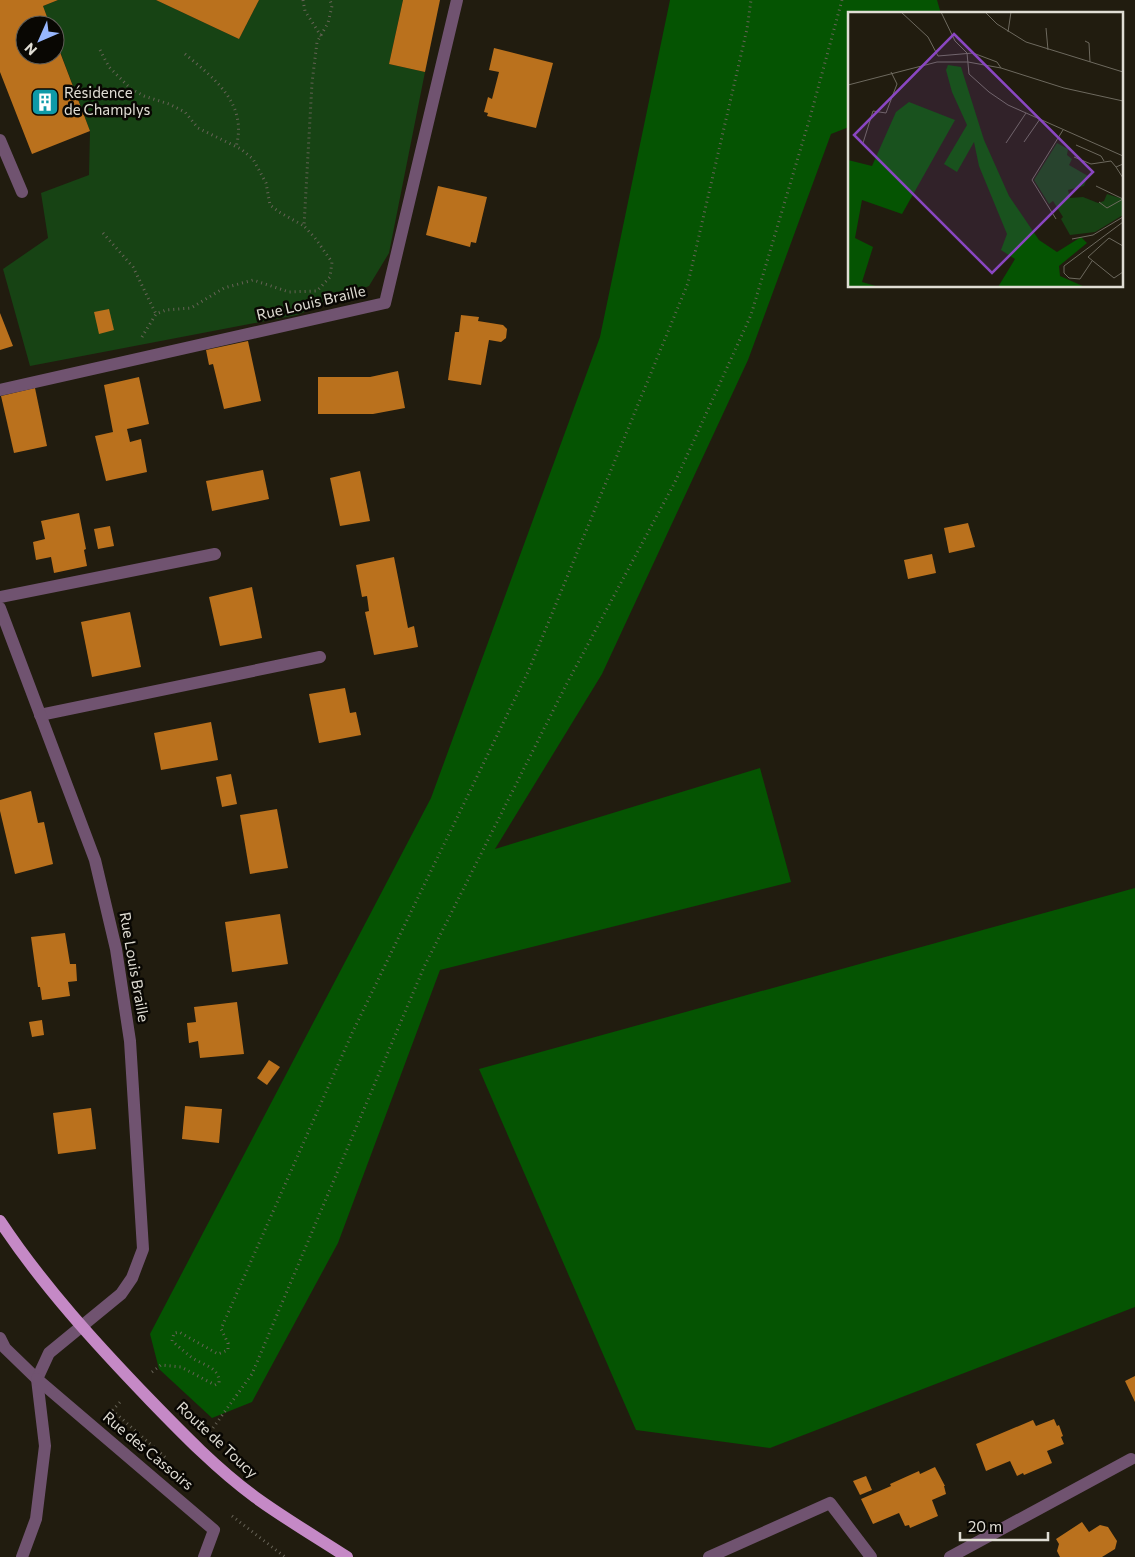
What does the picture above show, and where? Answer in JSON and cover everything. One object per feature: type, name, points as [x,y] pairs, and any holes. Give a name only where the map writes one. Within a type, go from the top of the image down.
[{"type":"main road","name":"Route de Toucy","points":[[0,1221],[23,1255],[82,1326],[137,1387],[198,1449],[254,1497],[347,1557]]},
{"type":"street","name":"Rue Louis Braille","points":[[0,390],[385,302],[457,0]]},
{"type":"street","points":[[0,140],[22,192]]},
{"type":"street","points":[[0,596],[215,554]]},
{"type":"street","name":"Rue Louis Braille","points":[[0,608],[95,860],[116,949],[130,1042],[143,1250],[132,1278],[121,1294],[49,1354],[37,1379]]},
{"type":"street","points":[[40,715],[320,657]]},
{"type":"street","points":[[0,1338],[5,1348],[37,1379],[45,1446],[36,1519],[22,1557]]},
{"type":"street","name":"Rue des Cassoirs","points":[[37,1379],[214,1530],[204,1557]]},
{"type":"street","points":[[950,1557],[1131,1459]]},
{"type":"street","points":[[709,1557],[830,1503],[871,1557]]},
{"type":"path","points":[[303,0],[305,11],[321,36]]},
{"type":"path","points":[[304,226],[312,83],[318,42],[328,22],[332,6],[330,0]]},
{"type":"path","points":[[137,1387],[161,1365],[181,1367],[215,1385],[219,1383],[219,1377],[214,1370],[193,1359],[172,1341],[172,1338],[174,1333],[179,1332],[218,1354],[228,1350],[228,1343],[221,1329],[353,1031],[528,672],[688,283],[747,29],[751,0]]},
{"type":"path","points":[[198,1449],[252,1374],[424,967],[565,687],[675,482],[750,314],[811,114],[842,0]]},
{"type":"path","points":[[100,50],[109,67],[130,89],[185,112],[198,128],[236,147],[253,159],[266,183],[270,205],[304,226],[332,262],[330,277],[317,291],[289,292],[254,280],[224,288],[190,308],[166,310],[156,314],[141,337]]},
{"type":"path","points":[[185,54],[225,91],[237,112],[240,133],[236,147]]},
{"type":"path","points":[[103,233],[133,267],[156,314]]},
{"type":"green space","points":[[58,0],[156,0],[239,39],[259,0],[403,0],[389,64],[425,72],[389,253],[369,286],[297,315],[30,366],[3,269],[48,238],[41,193],[89,175],[90,131],[65,65],[65,15],[46,15],[43,6]]},
{"type":"green space","points":[[670,0],[937,0],[940,12],[848,12],[848,127],[831,134],[748,360],[602,674],[495,849],[760,768],[791,882],[440,970],[338,1243],[252,1402],[212,1418],[159,1369],[150,1334],[431,798],[600,337]]},
{"type":"green space","points":[[1135,888],[1135,1307],[770,1448],[636,1430],[479,1069]]},
{"type":"building","name":"Résidence de Champlys","points":[[0,0],[58,0],[43,6],[46,15],[15,15],[15,65],[65,65],[90,131],[32,154],[0,72]]},
{"type":"building","points":[[156,0],[259,0],[239,39]]},
{"type":"building","points":[[403,0],[440,0],[425,72],[389,64]]},
{"type":"building","points":[[494,48],[553,63],[536,128],[487,116],[488,113],[484,112],[488,97],[492,99],[499,72],[489,70]]},
{"type":"building","points":[[438,186],[487,197],[476,243],[471,242],[470,247],[426,235]]},
{"type":"building","points":[[109,309],[114,330],[99,334],[94,312]]},
{"type":"building","points":[[0,313],[13,346],[0,350]]},
{"type":"building","points":[[461,315],[479,317],[478,321],[503,325],[507,329],[506,338],[501,342],[489,340],[481,385],[448,380],[455,332],[459,332]]},
{"type":"building","points":[[248,341],[261,401],[224,409],[213,364],[209,365],[206,350]]},
{"type":"building","points":[[398,371],[405,408],[373,414],[318,414],[318,377],[370,377]]},
{"type":"building","points":[[139,377],[149,424],[127,429],[130,442],[141,439],[147,472],[106,481],[95,436],[113,432],[104,385]]},
{"type":"building","points":[[35,388],[47,446],[14,453],[1,396]]},
{"type":"building","points":[[263,470],[269,499],[212,511],[206,481]]},
{"type":"building","points":[[360,471],[370,521],[340,526],[330,478]]},
{"type":"building","points":[[79,513],[86,549],[84,550],[87,566],[54,573],[51,557],[36,560],[33,542],[45,539],[41,521]]},
{"type":"building","points":[[968,523],[975,547],[949,553],[944,528]]},
{"type":"building","points":[[110,526],[114,546],[98,549],[94,529]]},
{"type":"building","points":[[932,554],[936,573],[908,579],[904,560]]},
{"type":"building","points":[[394,557],[408,628],[414,626],[418,647],[374,655],[365,612],[369,611],[367,596],[362,597],[356,565]]},
{"type":"building","points":[[252,587],[262,638],[220,646],[209,597]]},
{"type":"building","points":[[130,612],[141,667],[92,677],[81,622]]},
{"type":"building","points":[[345,688],[350,713],[356,712],[361,735],[319,743],[309,694]]},
{"type":"building","points":[[211,722],[218,760],[161,770],[154,733]]},
{"type":"building","points":[[231,774],[237,804],[222,807],[216,777]]},
{"type":"building","points":[[31,791],[38,823],[44,822],[53,864],[15,874],[0,811],[0,800]]},
{"type":"building","points":[[277,809],[288,868],[250,874],[240,815]]},
{"type":"building","points":[[280,914],[288,964],[232,972],[225,922]]},
{"type":"building","points":[[65,933],[70,964],[76,964],[77,981],[68,982],[70,996],[42,1000],[40,987],[38,987],[31,937]]},
{"type":"building","points":[[237,1002],[244,1054],[200,1058],[198,1041],[189,1043],[187,1023],[196,1022],[194,1007]]},
{"type":"building","points":[[42,1020],[44,1035],[32,1037],[29,1022]]},
{"type":"building","points":[[269,1060],[280,1067],[267,1085],[257,1078]]},
{"type":"building","points":[[185,1106],[222,1109],[219,1143],[182,1139]]},
{"type":"building","points":[[91,1108],[96,1149],[58,1154],[53,1113]]},
{"type":"building","points":[[1135,1376],[1135,1402],[1125,1381]]},
{"type":"building","points":[[1054,1419],[1057,1426],[1059,1425],[1064,1444],[1047,1451],[1052,1463],[1017,1476],[1010,1461],[986,1471],[976,1444],[1033,1420],[1036,1426]]},
{"type":"building","points":[[935,1467],[945,1486],[946,1494],[932,1500],[938,1516],[910,1528],[909,1525],[905,1526],[899,1513],[873,1524],[861,1499],[919,1471],[920,1474]]},
{"type":"building","points":[[866,1476],[872,1490],[860,1495],[853,1481]]},
{"type":"building","points":[[1082,1522],[1089,1532],[1100,1525],[1108,1527],[1117,1541],[1115,1549],[1102,1557],[1060,1557],[1057,1551],[1059,1544],[1056,1539]]},
{"type":"place","name":"Résidence de Champlys","points":[[45,102]]}]
